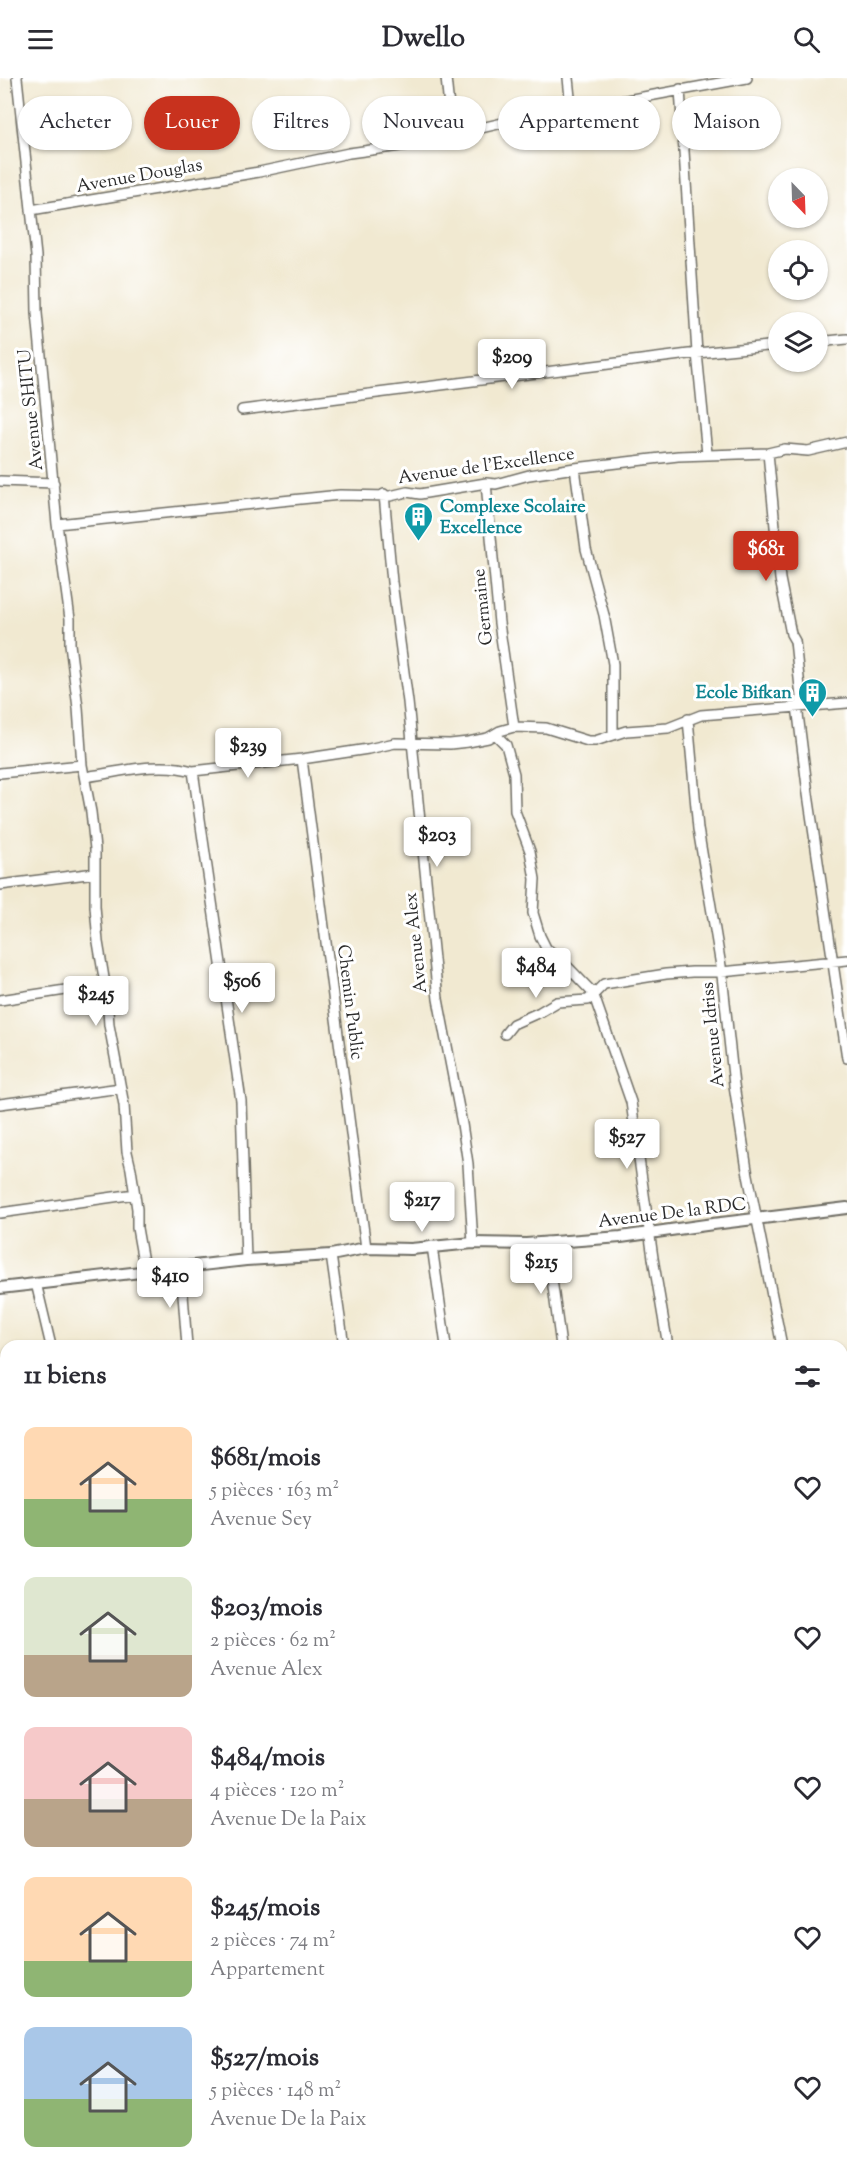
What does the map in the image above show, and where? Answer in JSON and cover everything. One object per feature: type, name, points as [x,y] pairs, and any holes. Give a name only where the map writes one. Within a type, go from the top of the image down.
[{"type":"street","name":"Avenue SHITU","points":[[17,78],[36,256],[37,313],[57,524],[70,619],[70,644],[82,765],[94,840],[98,942],[109,1025],[127,1123],[127,1152],[145,1273]]},
{"type":"street","points":[[446,78],[448,96]]},
{"type":"street","points":[[568,78],[570,96]]},
{"type":"street","name":"Avenue Douglas","points":[[646,96],[747,78]]},
{"type":"street","points":[[680,89],[697,353],[707,454]]},
{"type":"street","name":"Avenue Douglas","points":[[31,210],[259,172],[371,150]]},
{"type":"street","points":[[828,341],[847,339]]},
{"type":"street","points":[[243,410],[768,346]]},
{"type":"street","name":"Avenue de l'Excellence","points":[[57,524],[340,495],[384,494],[390,496],[407,492],[420,494],[576,468],[707,454],[768,453],[785,449],[808,451],[847,442]]},
{"type":"street","points":[[768,453],[780,579],[791,634],[795,641],[800,706],[832,962],[847,1058]]},
{"type":"street","points":[[576,468],[586,549],[604,615],[613,664],[613,735]]},
{"type":"street","points":[[0,481],[54,483]]},
{"type":"street","name":"Germaine","points":[[486,483],[499,623],[514,727]]},
{"type":"street","name":"Avenue Alex","points":[[384,494],[438,999],[468,1164],[473,1243]]},
{"type":"street","points":[[85,777],[157,768],[184,768],[193,771],[368,750],[395,743],[450,744],[488,738],[514,727],[546,728],[588,741],[602,740],[626,731],[668,728],[701,715],[738,714],[847,703]]},
{"type":"street","name":"Avenue Idriss","points":[[688,719],[698,829],[721,972],[737,1106],[747,1170],[782,1340]]},
{"type":"street","points":[[496,735],[506,745],[514,774],[515,811],[530,851],[535,879],[533,913],[540,936],[546,948],[593,993],[631,1102],[667,1340]]},
{"type":"street","name":"Chemin Public","points":[[302,759],[366,1248]]},
{"type":"street","points":[[0,773],[82,765]]},
{"type":"street","points":[[193,771],[242,1101],[246,1260]]},
{"type":"street","points":[[0,885],[95,873]]},
{"type":"street","points":[[505,1034],[513,1024],[557,1002],[588,1000],[604,984],[692,972],[721,972],[847,960]]},
{"type":"street","points":[[0,999],[105,984]]},
{"type":"street","points":[[0,1104],[121,1088]]},
{"type":"street","points":[[0,1213],[135,1194]]},
{"type":"street","name":"Avenue De la RDC","points":[[0,1288],[246,1260],[331,1255],[366,1248],[411,1249],[473,1243],[526,1244],[621,1238],[847,1208]]},
{"type":"street","points":[[547,1242],[560,1340]]},
{"type":"street","points":[[432,1246],[445,1340]]},
{"type":"street","points":[[331,1255],[343,1340]]},
{"type":"street","points":[[181,1269],[187,1340]]},
{"type":"street","points":[[36,1284],[50,1340]]},
{"type":"place","name":"Complexe Scolaire Excellence","points":[[419,542]]},
{"type":"place","name":"Ecole Bifkan","points":[[813,718]]}]
